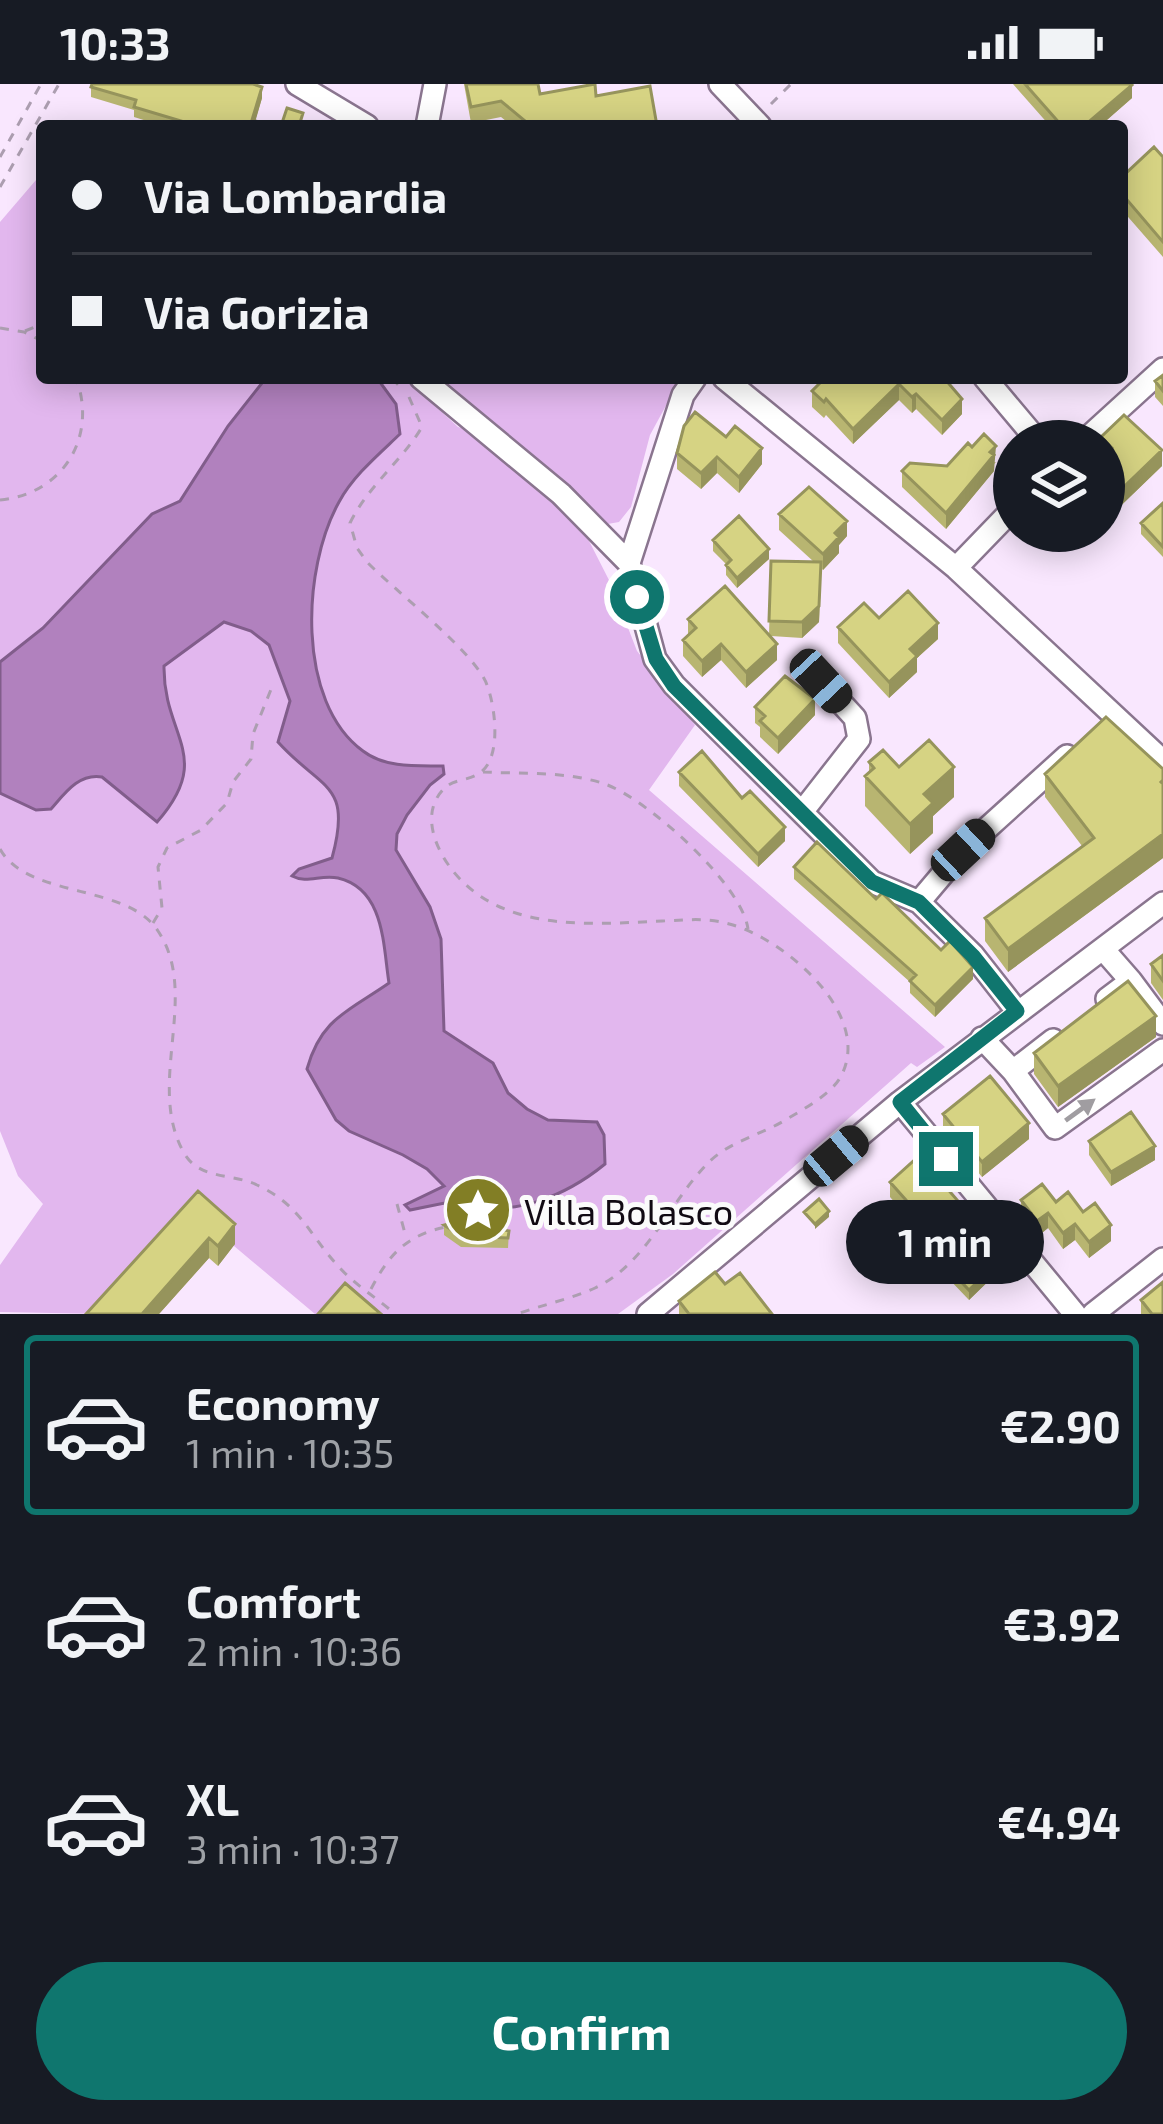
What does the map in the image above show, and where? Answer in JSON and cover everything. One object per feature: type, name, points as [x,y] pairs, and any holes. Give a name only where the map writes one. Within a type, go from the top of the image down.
[{"type":"street","points":[[297,84],[357,120]]},
{"type":"street","points":[[428,120],[435,84]]},
{"type":"street","points":[[720,84],[763,118]]},
{"type":"street","points":[[1107,420],[1163,369]]},
{"type":"street","points":[[428,384],[561,494],[629,563],[656,659],[674,686],[872,882],[919,902],[973,956],[1017,1011]]},
{"type":"street","points":[[629,563],[683,394],[690,384]]},
{"type":"street","points":[[731,384],[956,568],[1095,731],[1163,761]]},
{"type":"street","points":[[990,384],[1020,420]]},
{"type":"street","points":[[956,568],[993,530]]},
{"type":"street","points":[[802,812],[860,739],[855,718],[821,681]]},
{"type":"street","points":[[919,902],[963,850],[1095,731]]},
{"type":"street","points":[[648,1314],[900,1102],[1162,905]]},
{"type":"street","points":[[1102,949],[1163,1024]]},
{"type":"street","points":[[1097,1006],[1131,981]]},
{"type":"street","points":[[1012,1071],[1063,1032]]},
{"type":"street","points":[[982,1038],[1055,1128],[1163,1050]]},
{"type":"street","points":[[900,1102],[1075,1314]]},
{"type":"street","points":[[1093,1314],[1163,1259]]},
{"type":"path","points":[[0,158],[41,84]]},
{"type":"path","points":[[38,120],[59,84]]},
{"type":"path","points":[[763,118],[790,84]]},
{"type":"path","points":[[0,187],[36,124]]},
{"type":"path","points":[[24,332],[36,327]]},
{"type":"path","points":[[0,328],[36,337]]},
{"type":"path","points":[[0,500],[39,490],[71,459],[84,417],[77,384]]},
{"type":"path","points":[[397,384],[415,404],[422,428],[410,448],[363,497],[350,523],[367,562],[447,636],[487,682],[495,733],[482,772]]},
{"type":"path","points":[[152,924],[162,908],[158,867],[167,848],[201,830],[227,803],[233,782],[250,759],[253,734],[274,682]]},
{"type":"path","points":[[517,1314],[594,1288],[617,1273],[710,1161],[807,1107],[839,1079],[850,1040],[839,1007],[795,962],[748,931],[702,917],[570,922],[521,916],[492,905],[450,868],[437,849],[431,826],[434,806],[448,786],[482,772],[575,777],[609,785],[707,859],[739,905],[748,931]]},
{"type":"path","points":[[0,849],[4,857],[39,878],[123,904],[157,928],[172,962],[176,996],[168,1084],[171,1117],[185,1157],[207,1173],[255,1183],[298,1211],[339,1268],[395,1314]]},
{"type":"path","points":[[397,1204],[406,1240]]},
{"type":"path","points":[[370,1291],[389,1257],[406,1240],[445,1226],[452,1232]]},
{"type":"shaded area","points":[[36,180],[36,384],[411,384],[458,427],[481,434],[552,496],[587,537],[637,651],[695,725],[649,790],[945,1047],[917,1067],[911,1063],[673,1274],[618,1314],[315,1314],[196,1214],[104,1314],[0,1312],[0,1265],[43,1204],[18,1176],[0,1131],[0,222]]},
{"type":"shaded area","points":[[261,384],[381,384],[396,404],[400,434],[351,483],[327,530],[313,597],[316,668],[341,729],[363,751],[391,763],[443,766],[444,774],[407,815],[397,834],[396,850],[430,907],[441,939],[444,1031],[493,1063],[508,1093],[527,1109],[548,1120],[597,1122],[604,1135],[605,1164],[556,1194],[500,1208],[462,1202],[460,1194],[455,1201],[410,1210],[405,1205],[444,1186],[427,1169],[336,1120],[307,1069],[329,1027],[389,983],[379,921],[365,894],[338,878],[292,876],[332,858],[338,815],[329,790],[278,742],[290,701],[269,645],[251,631],[224,622],[164,666],[184,762],[174,799],[157,822],[102,777],[79,781],[51,809],[36,810],[0,793],[0,662],[43,628],[152,514],[180,501]]},
{"type":"shaded area","points":[[444,384],[678,384],[650,435],[631,507],[619,522],[602,525]]},
{"type":"building","points":[[466,84],[538,84],[540,94],[595,84],[596,96],[650,86],[656,120],[524,120],[501,101],[471,107]]},
{"type":"building","points":[[1025,84],[1132,85],[1091,120],[1057,120]]},
{"type":"building","points":[[91,87],[262,87],[252,120],[178,120],[134,107],[136,100]]},
{"type":"building","points":[[287,108],[303,113],[301,120],[283,120]]},
{"type":"building","points":[[1154,147],[1163,157],[1163,242],[1128,201],[1128,171]]},
{"type":"building","points":[[819,384],[899,384],[853,429],[826,399],[812,391]]},
{"type":"building","points":[[899,384],[949,384],[962,399],[942,420],[916,394],[912,397]]},
{"type":"building","points":[[695,412],[726,437],[735,426],[762,448],[739,477],[717,457],[701,473],[677,453],[684,426]]},
{"type":"building","points":[[1124,415],[1162,450],[1125,486],[1125,420],[1119,420]]},
{"type":"building","points":[[984,434],[993,443],[993,456],[946,513],[902,471],[910,463],[947,466],[968,443],[972,447]]},
{"type":"building","points":[[809,487],[847,521],[823,554],[779,514]]},
{"type":"building","points":[[1163,503],[1163,547],[1141,523]]},
{"type":"building","points":[[739,516],[769,549],[737,578],[726,565],[731,560],[713,540]]},
{"type":"building","points":[[771,561],[821,562],[819,606],[802,622],[769,621]]},
{"type":"building","points":[[725,586],[777,644],[746,672],[721,644],[702,661],[683,640],[696,628],[688,619]]},
{"type":"building","points":[[908,591],[938,623],[910,649],[917,656],[889,682],[838,627],[864,603],[879,618]]},
{"type":"building","points":[[785,676],[815,699],[778,738],[760,721],[765,716],[755,707]]},
{"type":"building","points":[[1106,717],[1163,769],[1163,834],[1008,949],[985,918],[1094,838],[1045,774]]},
{"type":"building","points":[[929,740],[954,767],[924,794],[933,803],[910,824],[865,776],[874,768],[869,762],[883,750],[899,767]]},
{"type":"building","points":[[702,751],[742,798],[750,791],[785,827],[758,854],[679,772]]},
{"type":"building","points":[[817,842],[876,899],[882,893],[941,950],[950,941],[973,967],[935,1005],[910,981],[916,975],[794,867]]},
{"type":"building","points":[[1163,955],[1163,981],[1151,964]]},
{"type":"building","points":[[1128,981],[1156,1016],[1058,1086],[1034,1053]]},
{"type":"building","points":[[990,1076],[1029,1123],[982,1162],[943,1114]]},
{"type":"building","points":[[1131,1112],[1155,1146],[1111,1172],[1089,1141]]},
{"type":"building","points":[[919,1156],[958,1201],[929,1226],[890,1182]]},
{"type":"building","points":[[1042,1184],[1056,1202],[1068,1192],[1083,1212],[1095,1203],[1111,1225],[1089,1242],[1075,1224],[1063,1233],[1048,1213],[1037,1221],[1021,1200]]},
{"type":"building","points":[[198,1191],[235,1224],[218,1246],[209,1238],[142,1314],[86,1314]]},
{"type":"building","points":[[819,1199],[829,1211],[815,1224],[804,1212]]},
{"type":"building","points":[[463,1220],[509,1231],[508,1238],[461,1236],[444,1225]]},
{"type":"building","points":[[984,1232],[1005,1255],[969,1290],[948,1268]]},
{"type":"building","points":[[715,1272],[725,1284],[740,1273],[772,1314],[689,1314],[679,1301]]},
{"type":"building","points":[[1163,1282],[1163,1314],[1152,1314],[1141,1300]]},
{"type":"building","points":[[345,1283],[381,1314],[318,1314]]},
{"type":"place","name":"Villa Bolasco","points":[[478,1210]]},
{"type":"route","points":[[637,597],[656,659],[674,686],[872,882],[919,902],[973,956],[1017,1011],[900,1102],[946,1159]]}]
